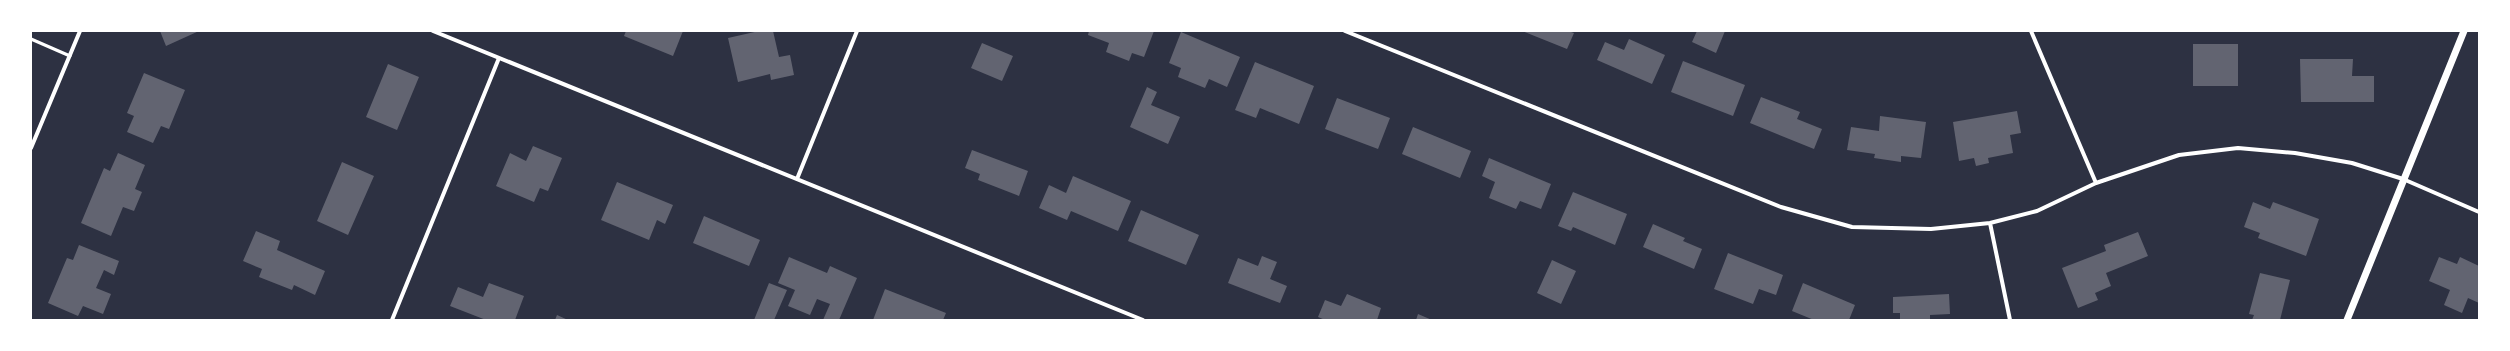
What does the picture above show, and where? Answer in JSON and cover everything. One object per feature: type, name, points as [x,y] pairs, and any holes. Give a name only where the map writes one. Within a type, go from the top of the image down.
[{"type":"street","points":[[31,148],[80,31]]},
{"type":"street","points":[[433,31],[1143,320]]},
{"type":"street","points":[[797,179],[857,31]]},
{"type":"street","points":[[1345,31],[1781,207],[1852,227],[1931,229],[1990,223],[2037,211],[2096,183],[2179,155],[2238,148],[2295,153],[2352,163],[2403,180],[2479,212]]},
{"type":"street","points":[[2031,31],[2096,183]]},
{"type":"street","points":[[2347,320],[2464,31]]},
{"type":"street","points":[[392,320],[499,58]]},
{"type":"street","points":[[1990,223],[2010,320]]},
{"type":"lane","points":[[31,39],[70,56]]},
{"type":"building","points":[[160,31],[199,31],[166,46]]},
{"type":"building","points":[[626,31],[683,31],[673,56],[624,36]]},
{"type":"building","points":[[759,31],[773,31],[779,57],[790,55],[794,75],[771,80],[770,74],[738,82],[728,38]]},
{"type":"building","points":[[1089,31],[1154,31],[1144,57],[1132,53],[1129,61],[1106,52],[1109,43],[1088,35]]},
{"type":"building","points":[[1522,31],[1568,31],[1574,33],[1567,49]]},
{"type":"building","points":[[1697,31],[1725,31],[1716,53],[1692,42]]},
{"type":"building","points":[[1181,32],[1240,57],[1227,87],[1209,79],[1205,88],[1178,77],[1181,68],[1169,63]]},
{"type":"building","points":[[1629,39],[1665,55],[1652,84],[1597,60],[1605,42],[1624,50]]},
{"type":"building","points":[[982,43],[1013,56],[1002,81],[971,68]]},
{"type":"building","points":[[2193,44],[2238,44],[2238,86],[2193,86]]},
{"type":"building","points":[[2300,59],[2353,59],[2352,76],[2374,76],[2374,102],[2301,102]]},
{"type":"building","points":[[1683,61],[1745,85],[1733,116],[1671,92]]},
{"type":"building","points":[[1255,62],[1314,86],[1299,124],[1260,108],[1256,118],[1235,110]]},
{"type":"building","points":[[388,64],[419,77],[397,130],[366,117]]},
{"type":"building","points":[[144,73],[185,90],[169,129],[161,126],[153,143],[127,132],[134,116],[127,113]]},
{"type":"building","points":[[1147,87],[1157,92],[1151,105],[1180,117],[1168,144],[1130,127]]},
{"type":"building","points":[[1761,97],[1800,112],[1797,119],[1822,129],[1814,149],[1750,123]]},
{"type":"building","points":[[1337,98],[1390,118],[1378,149],[1325,129]]},
{"type":"building","points":[[2017,111],[2021,133],[2010,135],[2013,153],[1988,158],[1989,163],[1976,166],[1974,158],[1959,161],[1953,122]]},
{"type":"building","points":[[1880,116],[1926,122],[1921,158],[1901,156],[1901,162],[1874,158],[1875,154],[1847,150],[1851,127],[1879,131]]},
{"type":"building","points":[[1413,127],[1471,151],[1460,178],[1402,154]]},
{"type":"building","points":[[533,146],[562,158],[548,191],[540,188],[534,202],[496,186],[510,153],[526,161]]},
{"type":"building","points":[[972,150],[1028,171],[1019,196],[978,180],[980,174],[965,168]]},
{"type":"building","points":[[118,153],[145,165],[135,189],[142,192],[134,211],[123,207],[111,236],[81,223],[104,168],[110,171]]},
{"type":"building","points":[[1489,158],[1551,184],[1541,209],[1520,201],[1516,209],[1489,198],[1495,182],[1482,176]]},
{"type":"building","points":[[342,162],[374,176],[348,235],[317,221]]},
{"type":"building","points":[[1073,176],[1131,201],[1118,231],[1071,211],[1067,220],[1039,208],[1049,185],[1066,193]]},
{"type":"building","points":[[617,182],[673,205],[665,224],[657,220],[649,240],[601,220]]},
{"type":"building","points":[[1573,192],[1627,214],[1615,245],[1573,227],[1571,231],[1558,226]]},
{"type":"building","points":[[2253,202],[2270,209],[2273,202],[2319,219],[2306,256],[2258,238],[2260,233],[2244,227]]},
{"type":"building","points":[[1141,210],[1199,235],[1186,265],[1128,241]]},
{"type":"building","points":[[704,216],[760,240],[749,266],[693,243]]},
{"type":"building","points":[[1653,224],[1685,238],[1683,241],[1702,249],[1694,269],[1643,247]]},
{"type":"building","points":[[256,231],[280,241],[277,250],[325,271],[315,295],[294,285],[292,290],[259,277],[262,269],[243,261]]},
{"type":"building","points":[[2138,232],[2148,256],[2106,273],[2111,286],[2095,293],[2098,300],[2078,308],[2062,268],[2106,251],[2104,245]]},
{"type":"building","points":[[79,245],[119,261],[114,275],[104,270],[96,288],[111,294],[103,314],[83,306],[78,316],[48,303],[67,258],[73,260]]},
{"type":"building","points":[[1728,253],[1783,275],[1776,295],[1759,289],[1753,304],[1714,289]]},
{"type":"building","points":[[1262,256],[1277,262],[1270,279],[1287,286],[1280,303],[1228,283],[1238,258],[1258,266]]},
{"type":"building","points":[[789,257],[827,273],[830,266],[857,278],[839,320],[823,320],[830,304],[817,299],[810,315],[788,306],[795,290],[778,283]]},
{"type":"building","points":[[2439,257],[2457,264],[2460,257],[2479,266],[2479,303],[2468,298],[2462,313],[2444,305],[2450,290],[2429,281]]},
{"type":"building","points":[[1552,260],[1576,271],[1561,304],[1537,293]]},
{"type":"building","points":[[2260,273],[2290,280],[2280,320],[2252,320],[2254,315],[2249,314]]},
{"type":"building","points":[[489,283],[524,296],[515,320],[486,320],[450,306],[458,287],[483,297]]},
{"type":"building","points":[[769,283],[787,290],[774,320],[754,320]]},
{"type":"building","points":[[1803,283],[1855,305],[1849,320],[1814,320],[1792,311]]},
{"type":"building","points":[[885,289],[946,313],[943,320],[873,320]]},
{"type":"building","points":[[1347,294],[1381,308],[1377,320],[1325,320],[1318,317],[1325,300],[1341,306]]},
{"type":"building","points":[[1949,294],[1950,314],[1930,315],[1930,320],[1900,320],[1900,313],[1893,313],[1893,297]]},
{"type":"building","points":[[1418,314],[1432,320],[1416,320]]},
{"type":"building","points":[[557,315],[568,320],[555,320]]}]
